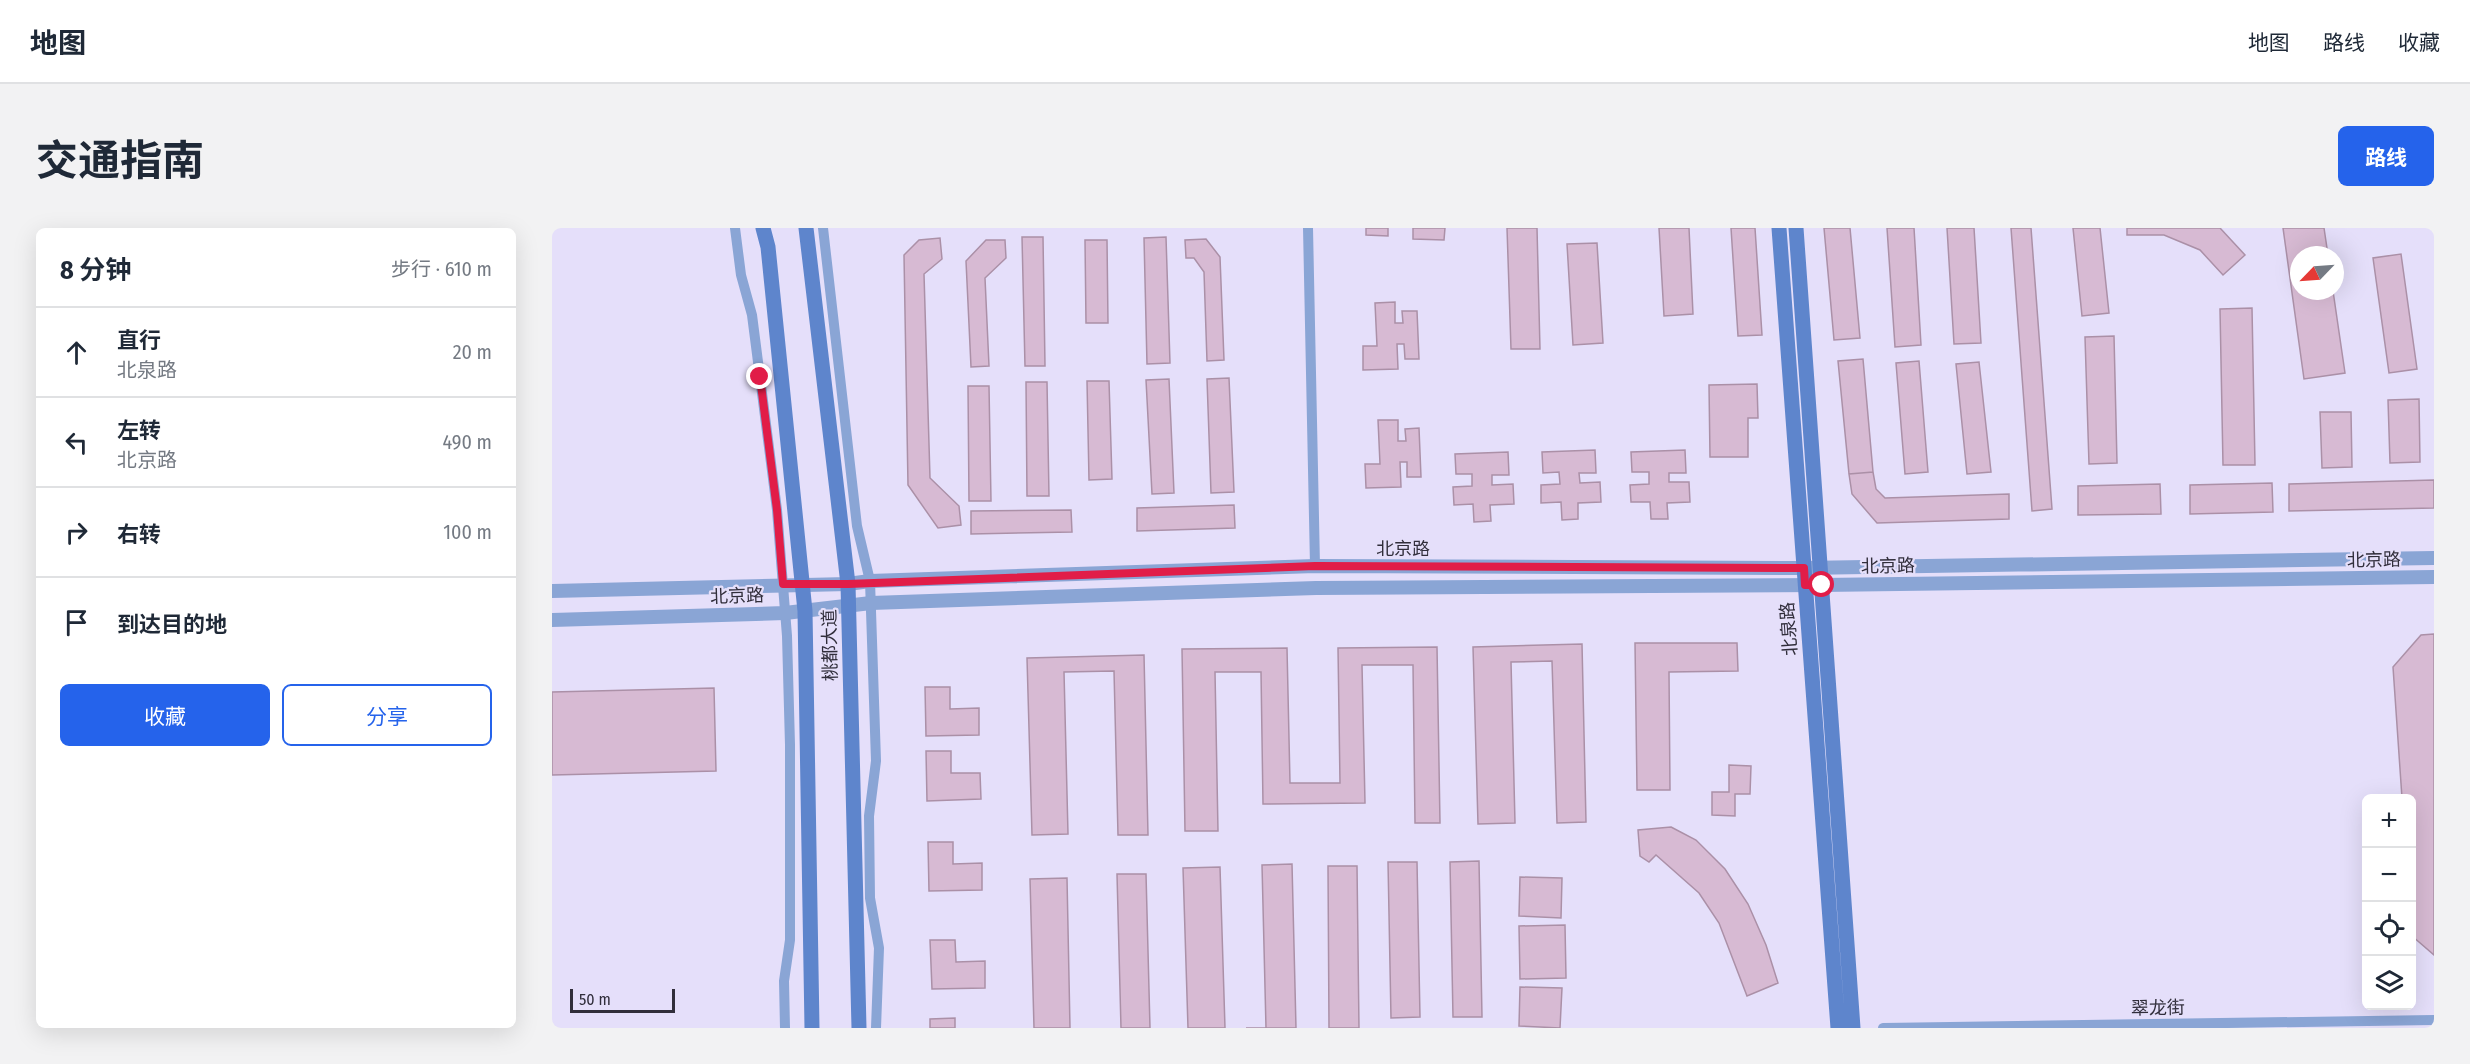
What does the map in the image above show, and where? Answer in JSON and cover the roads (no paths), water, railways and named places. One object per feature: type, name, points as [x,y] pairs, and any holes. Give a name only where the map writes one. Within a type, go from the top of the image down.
[{"type":"main road","name":"桃都大道","points":[[764,228],[768,247],[805,611],[812,1028]]},
{"type":"main road","name":"桃都大道","points":[[806,228],[848,584],[859,1028]]},
{"type":"main road","name":"北泉路","points":[[1779,228],[1838,1028]]},
{"type":"main road","name":"北泉路","points":[[1796,228],[1853,1028]]},
{"type":"street","points":[[735,228],[741,275],[752,315],[777,510],[785,612],[790,814],[790,940],[784,981],[785,1028]]},
{"type":"street","points":[[823,228],[857,526],[870,581],[876,761],[868,816],[870,898],[879,948],[876,1028]]},
{"type":"street","points":[[1308,228],[1315,566]]},
{"type":"street","name":"北京路","points":[[552,591],[803,583],[848,584],[870,581],[1315,566],[1821,568],[2434,558]]},
{"type":"street","name":"北京路","points":[[552,620],[805,611],[871,603],[1316,588],[1822,585],[2434,577]]},
{"type":"street","name":"翠龙街","points":[[1883,1028],[2434,1020]]}]
